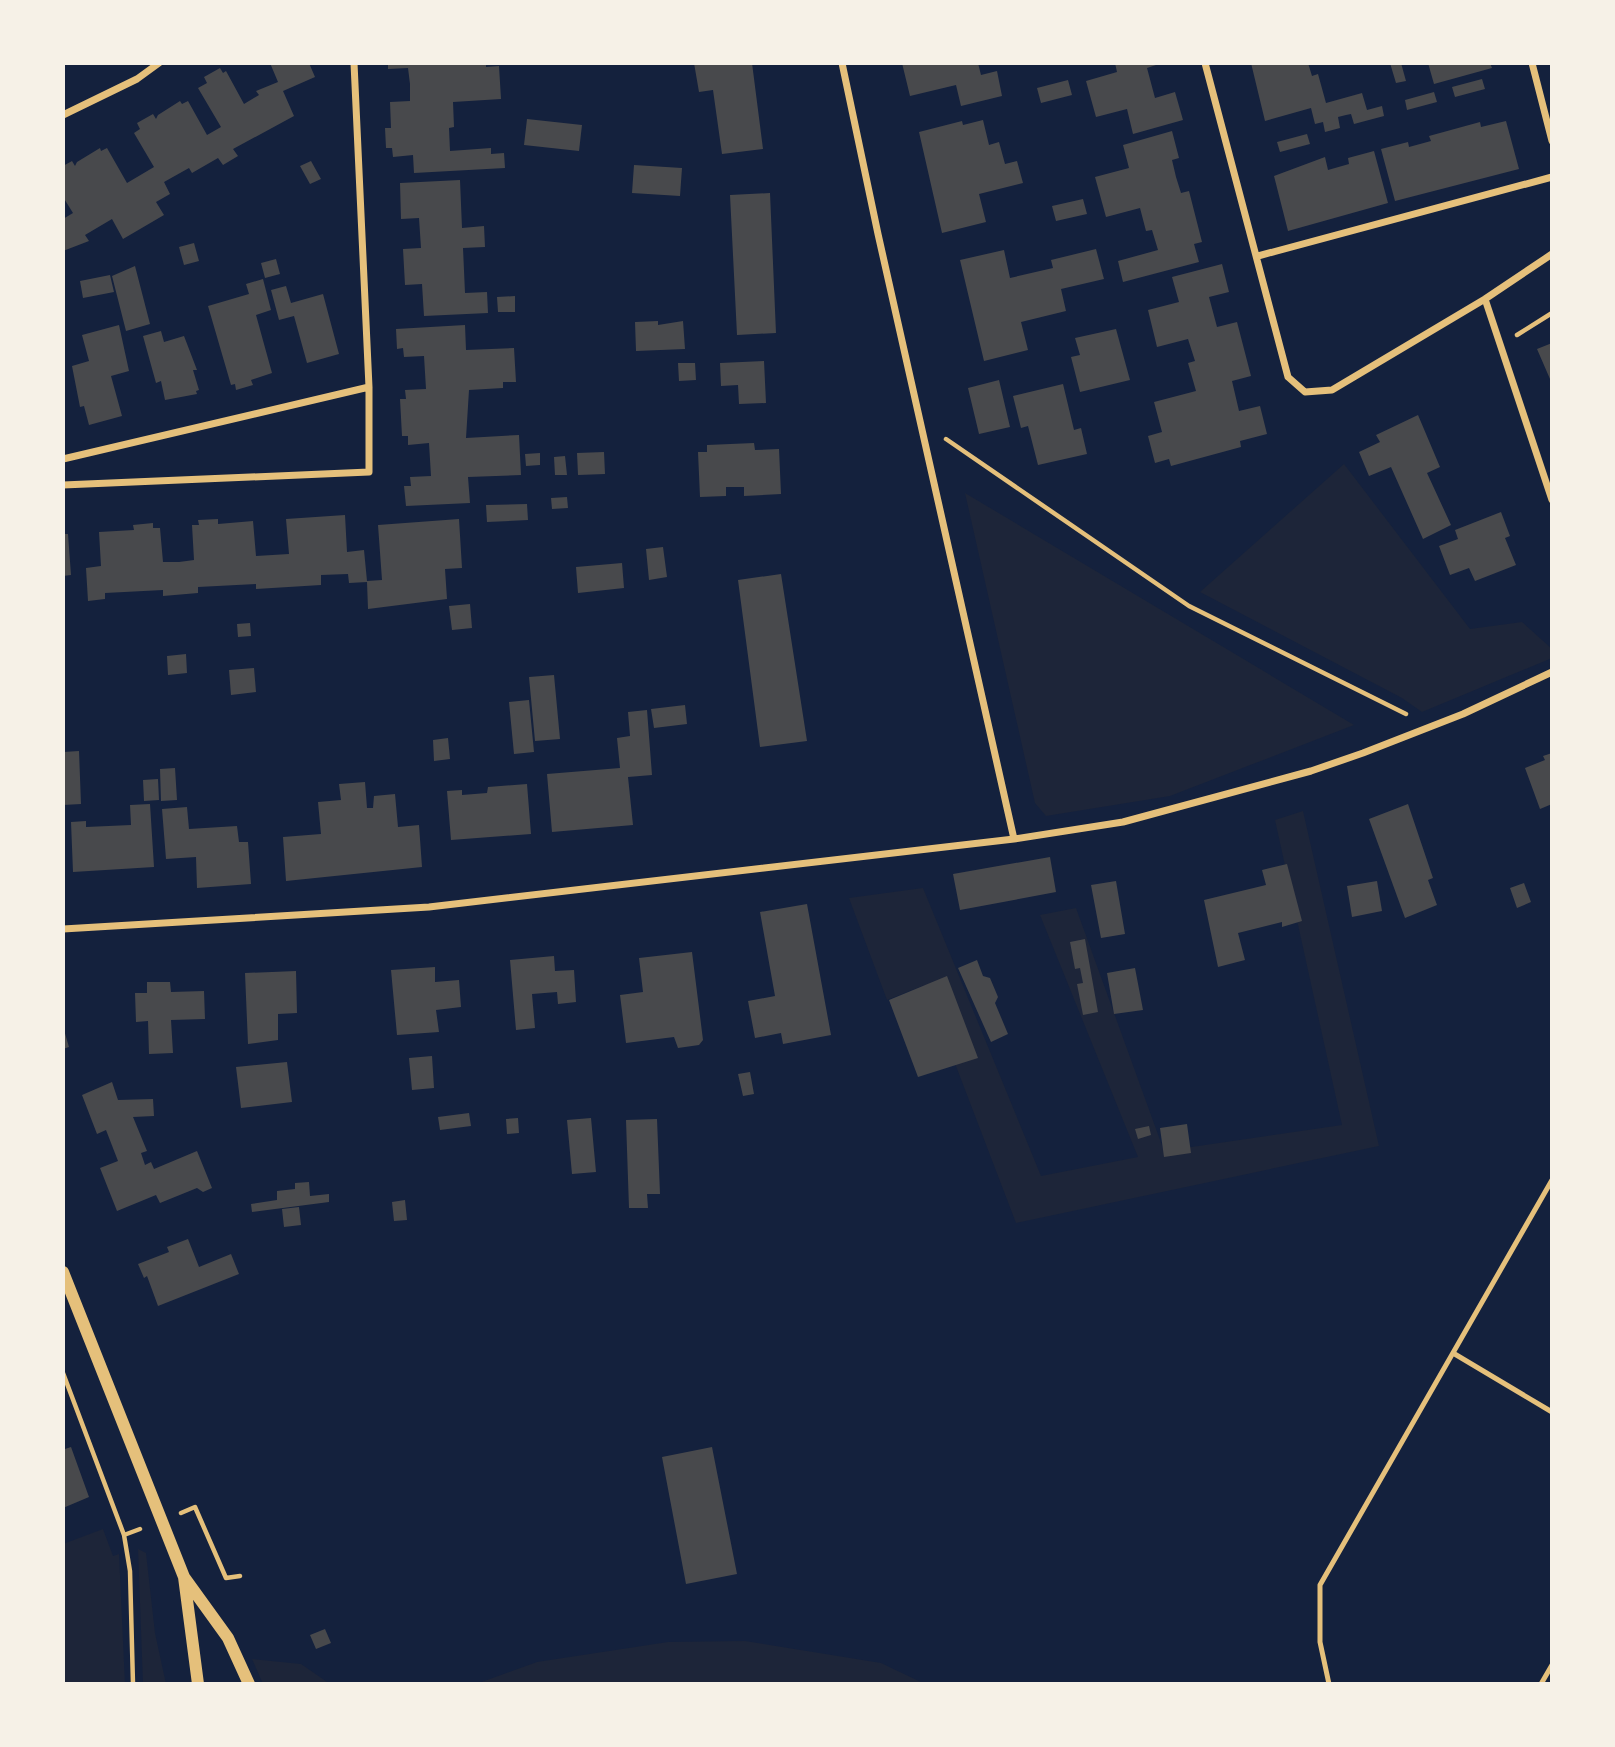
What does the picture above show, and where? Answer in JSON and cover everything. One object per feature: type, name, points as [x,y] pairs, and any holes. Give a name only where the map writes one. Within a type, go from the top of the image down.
[{"type":"street","points":[[63,115],[137,79],[159,63]]},
{"type":"street","points":[[63,485],[369,472],[369,387],[354,63]]},
{"type":"street","points":[[842,63],[1014,839]]},
{"type":"street","points":[[1205,63],[1288,377],[1305,392],[1332,390],[1485,299],[1552,254]]},
{"type":"street","points":[[1532,63],[1552,141]]},
{"type":"street","points":[[1258,256],[1552,177]]},
{"type":"street","points":[[1485,299],[1552,500]]},
{"type":"street","points":[[63,460],[369,387]]},
{"type":"street","points":[[63,929],[429,907],[1014,839],[1123,822],[1311,771],[1463,714],[1552,672]]},
{"type":"street","points":[[63,1272],[184,1577],[228,1638],[249,1684]]},
{"type":"street","points":[[184,1577],[198,1684]]},
{"type":"lane","points":[[1329,1684],[1320,1642],[1320,1585],[1552,1180]]},
{"type":"lane","points":[[1453,1353],[1552,1412]]},
{"type":"lane","points":[[1541,1684],[1552,1665]]},
{"type":"path","points":[[1501,345],[1552,313]]},
{"type":"path","points":[[920,420],[1189,606],[1430,725]]},
{"type":"path","points":[[63,1373],[122,1527],[130,1571],[133,1684]]},
{"type":"shaded area","points":[[1344,464],[1470,629],[1522,622],[1552,649],[1552,658],[1422,712],[1402,698],[1200,592]]},
{"type":"shaded area","points":[[965,493],[1354,725],[1170,796],[1046,816],[1035,803]]},
{"type":"shaded area","points":[[1303,811],[1379,1146],[1016,1223],[925,985],[887,1000],[849,898],[923,888],[1041,1176],[1138,1157],[1040,915],[1076,908],[1164,1151],[1342,1125],[1275,820]]},
{"type":"shaded area","points":[[103,1529],[113,1556],[119,1554],[125,1684],[63,1684],[63,1544]]},
{"type":"shaded area","points":[[138,1549],[146,1553],[155,1633],[166,1684],[143,1684]]},
{"type":"shaded area","points":[[745,1641],[881,1663],[925,1684],[476,1684],[537,1662],[668,1642]]},
{"type":"shaded area","points":[[252,1659],[301,1664],[330,1684],[263,1684]]},
{"type":"building","points":[[270,63],[309,63],[315,77],[283,91],[294,116],[233,149],[238,156],[223,165],[218,158],[192,173],[189,168],[164,182],[170,194],[156,202],[164,215],[123,239],[112,219],[85,235],[89,241],[63,251],[63,219],[73,213],[63,197],[63,166],[72,161],[75,166],[100,148],[101,151],[107,148],[127,183],[154,167],[134,133],[140,129],[137,123],[153,114],[156,119],[180,101],[182,104],[188,101],[207,135],[221,127],[198,88],[207,83],[204,77],[220,68],[223,73],[226,71],[244,104],[259,95],[256,91],[278,82]]},
{"type":"building","points":[[388,63],[486,63],[486,67],[499,66],[501,99],[453,102],[454,127],[449,128],[450,151],[491,148],[491,154],[504,153],[505,168],[414,173],[413,155],[393,157],[392,148],[386,148],[385,128],[391,128],[390,102],[410,101],[410,84],[408,68],[388,69]]},
{"type":"building","points":[[694,63],[752,63],[763,149],[722,154],[713,90],[699,92]]},
{"type":"building","points":[[902,63],[978,63],[981,75],[997,71],[1002,96],[961,106],[956,85],[910,96]]},
{"type":"building","points":[[1115,63],[1162,63],[1147,68],[1155,98],[1175,92],[1183,120],[1133,134],[1127,109],[1096,117],[1086,81],[1117,72]]},
{"type":"building","points":[[1251,63],[1308,63],[1312,76],[1318,74],[1326,103],[1362,93],[1367,110],[1382,106],[1384,116],[1354,124],[1351,114],[1338,117],[1340,128],[1325,132],[1323,122],[1315,124],[1311,108],[1265,121]]},
{"type":"building","points":[[1390,63],[1401,63],[1406,81],[1396,83]]},
{"type":"building","points":[[1428,63],[1490,63],[1492,68],[1434,84]]},
{"type":"building","points":[[1482,79],[1485,89],[1455,97],[1452,87]]},
{"type":"building","points":[[1068,80],[1072,95],[1041,103],[1037,88]]},
{"type":"building","points":[[1434,92],[1437,102],[1407,110],[1405,100]]},
{"type":"building","points":[[527,119],[582,125],[579,151],[524,145]]},
{"type":"building","points":[[983,120],[989,145],[999,142],[1005,164],[1017,161],[1023,183],[979,194],[986,222],[942,233],[919,132],[962,121],[963,125]]},
{"type":"building","points":[[1506,121],[1519,169],[1395,201],[1381,149],[1408,142],[1409,147],[1431,141],[1429,136],[1480,122],[1481,127]]},
{"type":"building","points":[[1172,131],[1179,158],[1172,160],[1176,177],[1181,193],[1189,191],[1202,242],[1194,244],[1199,262],[1123,282],[1118,261],[1158,250],[1152,230],[1146,231],[1140,208],[1106,217],[1095,177],[1129,168],[1123,145]]},
{"type":"building","points":[[1307,134],[1310,144],[1280,152],[1277,142]]},
{"type":"building","points":[[1374,151],[1388,203],[1288,231],[1274,176],[1325,157],[1328,170],[1349,164],[1348,158]]},
{"type":"building","points":[[311,161],[321,179],[310,184],[300,166]]},
{"type":"building","points":[[634,165],[682,168],[680,196],[632,193]]},
{"type":"building","points":[[460,180],[462,228],[484,226],[485,247],[463,248],[465,293],[487,292],[488,313],[424,316],[422,284],[405,285],[403,249],[421,248],[419,218],[401,219],[400,183]]},
{"type":"building","points":[[770,193],[776,333],[737,335],[730,195]]},
{"type":"building","points":[[1083,199],[1087,214],[1056,221],[1052,206]]},
{"type":"building","points":[[194,243],[199,261],[184,265],[179,247]]},
{"type":"building","points":[[1096,249],[1104,279],[1061,289],[1066,311],[1021,322],[1028,350],[984,361],[960,260],[1004,250],[1010,278],[1053,268],[1051,260]]},
{"type":"building","points":[[276,259],[280,274],[265,278],[261,263]]},
{"type":"building","points":[[1222,264],[1229,292],[1209,297],[1217,327],[1237,322],[1251,376],[1232,381],[1239,411],[1260,406],[1267,434],[1240,441],[1241,447],[1171,466],[1169,459],[1155,463],[1148,436],[1162,432],[1154,402],[1196,391],[1188,363],[1195,361],[1188,339],[1157,347],[1148,310],[1179,302],[1172,277]]},
{"type":"building","points":[[135,266],[150,324],[126,331],[112,276]]},
{"type":"building","points":[[110,275],[114,292],[83,298],[80,281]]},
{"type":"building","points":[[263,279],[271,310],[256,315],[272,373],[251,380],[253,385],[236,390],[235,384],[231,385],[208,306],[249,294],[246,284]]},
{"type":"building","points":[[286,286],[291,303],[323,294],[339,354],[307,363],[294,316],[279,320],[271,290]]},
{"type":"building","points":[[515,296],[515,312],[498,312],[497,297]]},
{"type":"building","points":[[658,321],[658,325],[683,321],[685,349],[636,351],[635,322]]},
{"type":"building","points":[[119,325],[129,371],[111,376],[122,416],[89,425],[84,406],[80,407],[72,366],[89,361],[82,335]]},
{"type":"building","points":[[465,325],[466,350],[514,348],[516,382],[503,382],[503,388],[469,390],[466,438],[519,435],[521,475],[468,477],[470,503],[406,506],[404,486],[411,486],[410,477],[431,476],[429,443],[408,445],[408,436],[402,436],[400,399],[406,399],[405,390],[426,389],[424,356],[404,357],[403,348],[397,349],[396,329]]},
{"type":"building","points":[[1116,329],[1130,380],[1080,392],[1071,357],[1080,355],[1075,338]]},
{"type":"building","points":[[161,331],[164,342],[184,336],[197,370],[193,370],[199,390],[196,391],[197,394],[165,400],[161,381],[156,383],[143,336]]},
{"type":"building","points":[[1552,343],[1552,378],[1550,379],[1537,349]]},
{"type":"building","points":[[764,361],[766,403],[739,404],[738,385],[721,386],[720,363]]},
{"type":"building","points":[[678,363],[695,363],[696,380],[679,381]]},
{"type":"building","points":[[999,380],[1010,427],[979,434],[968,388]]},
{"type":"building","points":[[1063,384],[1074,430],[1081,428],[1087,454],[1038,465],[1028,426],[1021,428],[1013,396]]},
{"type":"building","points":[[1418,415],[1440,467],[1427,473],[1451,525],[1423,539],[1391,467],[1369,476],[1359,452],[1380,442],[1376,435]]},
{"type":"building","points":[[754,443],[755,450],[779,449],[781,494],[744,496],[744,487],[726,487],[726,496],[700,497],[698,452],[707,452],[707,445]]},
{"type":"building","points":[[604,452],[605,474],[578,475],[577,453]]},
{"type":"building","points":[[540,453],[540,465],[526,466],[525,454]]},
{"type":"building","points":[[565,456],[567,475],[555,475],[554,457]]},
{"type":"building","points":[[567,497],[568,508],[552,509],[551,498]]},
{"type":"building","points":[[527,504],[528,520],[487,522],[486,505]]},
{"type":"building","points":[[1501,512],[1510,536],[1505,538],[1516,565],[1475,581],[1469,568],[1450,575],[1439,546],[1458,539],[1455,530]]},
{"type":"building","points":[[345,515],[347,552],[364,550],[367,581],[382,580],[378,525],[459,519],[462,568],[445,569],[447,599],[368,609],[367,582],[349,583],[348,574],[321,575],[321,585],[256,589],[256,584],[198,587],[198,593],[163,596],[163,590],[105,593],[105,599],[88,601],[86,568],[101,566],[99,532],[134,530],[133,525],[153,523],[153,528],[160,528],[163,562],[179,562],[194,560],[192,525],[199,525],[198,520],[218,519],[218,524],[253,521],[256,556],[289,554],[286,519]]},
{"type":"building","points":[[63,534],[68,534],[71,575],[63,576]]},
{"type":"building","points":[[663,547],[667,577],[649,580],[646,549]]},
{"type":"building","points":[[622,563],[624,588],[578,593],[576,567]]},
{"type":"building","points":[[781,574],[807,741],[760,747],[738,580]]},
{"type":"building","points":[[470,604],[472,628],[452,630],[449,606]]},
{"type":"building","points":[[250,623],[251,636],[238,637],[237,624]]},
{"type":"building","points":[[186,654],[187,673],[168,675],[167,656]]},
{"type":"building","points":[[254,668],[256,692],[231,695],[229,670]]},
{"type":"building","points":[[554,675],[560,739],[535,741],[529,677]]},
{"type":"building","points":[[529,700],[534,752],[514,754],[509,702]]},
{"type":"building","points":[[685,705],[687,724],[654,728],[651,709]]},
{"type":"building","points":[[647,710],[652,775],[628,777],[633,825],[552,832],[547,774],[620,768],[617,738],[630,736],[628,712]]},
{"type":"building","points":[[448,738],[450,759],[434,761],[433,740]]},
{"type":"building","points":[[79,751],[81,804],[63,805],[63,752]]},
{"type":"building","points":[[1552,753],[1552,804],[1540,809],[1525,768],[1545,760],[1543,756]]},
{"type":"building","points":[[175,768],[177,800],[161,801],[160,769]]},
{"type":"building","points":[[158,779],[159,800],[144,801],[143,780]]},
{"type":"building","points":[[365,782],[367,808],[373,808],[374,796],[395,794],[398,827],[419,825],[422,867],[286,881],[283,837],[321,834],[318,802],[341,800],[339,784]]},
{"type":"building","points":[[527,784],[531,834],[451,840],[447,791],[462,790],[462,795],[487,793],[488,787]]},
{"type":"building","points":[[150,804],[154,867],[73,872],[71,822],[86,821],[86,827],[131,825],[130,805]]},
{"type":"building","points":[[1408,804],[1433,878],[1428,880],[1437,905],[1405,918],[1369,819]]},
{"type":"building","points":[[187,807],[189,829],[237,826],[239,842],[248,842],[251,884],[197,888],[196,857],[166,859],[162,809]]},
{"type":"building","points":[[1050,857],[1056,892],[960,910],[953,874]]},
{"type":"building","points":[[1287,864],[1302,921],[1282,927],[1282,922],[1238,933],[1245,960],[1218,967],[1204,900],[1266,885],[1262,870]]},
{"type":"building","points":[[1116,881],[1125,934],[1101,938],[1091,885]]},
{"type":"building","points":[[1377,881],[1382,911],[1352,917],[1347,886]]},
{"type":"building","points":[[1524,883],[1531,902],[1517,908],[1510,888]]},
{"type":"building","points":[[807,904],[831,1035],[783,1044],[781,1033],[755,1038],[748,1001],[775,996],[760,912]]},
{"type":"building","points":[[1085,939],[1098,1012],[1083,1015],[1077,984],[1083,983],[1080,968],[1075,969],[1070,942]]},
{"type":"building","points":[[692,952],[703,1040],[699,1045],[678,1048],[674,1037],[626,1043],[620,995],[643,992],[639,958]]},
{"type":"building","points":[[554,956],[555,971],[574,970],[576,1002],[558,1004],[557,992],[532,994],[535,1028],[516,1030],[510,960]]},
{"type":"building","points":[[977,960],[983,976],[990,978],[998,997],[995,1003],[1008,1034],[991,1042],[958,968]]},
{"type":"building","points":[[435,967],[435,982],[459,980],[461,1007],[436,1010],[439,1032],[397,1035],[391,970]]},
{"type":"building","points":[[1135,968],[1143,1010],[1114,1014],[1107,973]]},
{"type":"building","points":[[296,971],[297,1013],[278,1014],[278,1040],[248,1044],[245,973]]},
{"type":"building","points":[[947,976],[978,1058],[918,1077],[889,1000]]},
{"type":"building","points":[[147,982],[170,982],[171,992],[204,991],[205,1019],[171,1020],[173,1053],[149,1054],[148,1021],[136,1022],[135,993],[147,993]]},
{"type":"building","points":[[63,1031],[69,1047],[63,1049]]},
{"type":"building","points":[[432,1056],[434,1088],[412,1090],[409,1058]]},
{"type":"building","points":[[287,1062],[292,1102],[241,1108],[236,1067]]},
{"type":"building","points":[[750,1072],[754,1094],[743,1096],[738,1074]]},
{"type":"building","points":[[112,1082],[118,1100],[153,1099],[154,1116],[133,1117],[147,1151],[141,1153],[145,1165],[151,1162],[154,1169],[197,1151],[212,1188],[203,1192],[197,1188],[160,1203],[156,1195],[117,1211],[100,1168],[118,1161],[106,1130],[97,1134],[82,1095]]},
{"type":"building","points":[[469,1113],[471,1126],[440,1130],[438,1117]]},
{"type":"building","points":[[518,1118],[519,1133],[507,1134],[506,1119]]},
{"type":"building","points":[[591,1118],[596,1172],[572,1174],[567,1120]]},
{"type":"building","points":[[657,1119],[660,1194],[647,1194],[648,1208],[629,1208],[626,1120]]},
{"type":"building","points":[[1187,1124],[1191,1153],[1164,1157],[1160,1128]]},
{"type":"building","points":[[1149,1126],[1151,1135],[1138,1139],[1135,1129]]},
{"type":"building","points":[[309,1182],[310,1196],[329,1194],[329,1202],[252,1212],[251,1204],[277,1200],[277,1191],[295,1189],[295,1183]]},
{"type":"building","points":[[405,1200],[407,1220],[394,1221],[392,1202]]},
{"type":"building","points":[[299,1207],[301,1225],[284,1227],[282,1209]]},
{"type":"building","points":[[188,1239],[199,1267],[231,1254],[239,1274],[158,1306],[147,1276],[144,1278],[138,1264],[169,1252],[167,1247]]},
{"type":"building","points":[[63,1443],[65,1449],[71,1447],[89,1497],[63,1508]]},
{"type":"building","points":[[712,1447],[737,1574],[686,1584],[662,1457]]},
{"type":"building","points":[[325,1629],[331,1643],[316,1649],[310,1635]]}]
